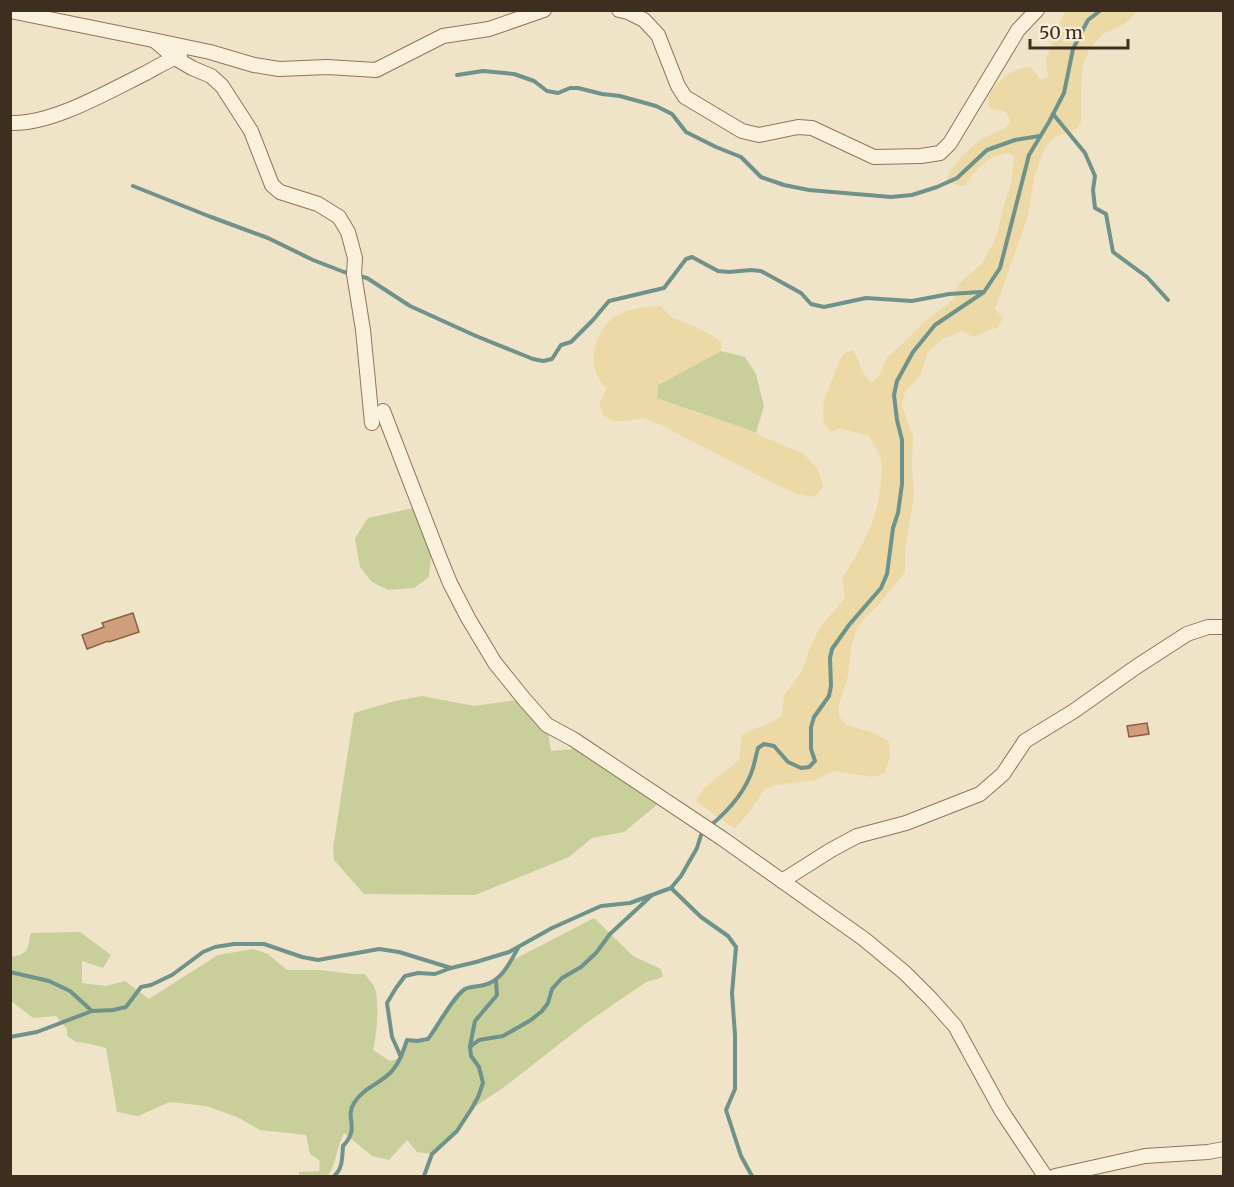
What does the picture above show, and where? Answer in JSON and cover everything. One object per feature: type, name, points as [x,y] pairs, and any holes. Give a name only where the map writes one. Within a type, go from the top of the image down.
[{"type":"street","points":[[10,11],[205,51],[254,65],[279,69],[327,67],[376,70],[443,36],[489,29],[544,10]]},
{"type":"street","points":[[619,10],[644,20],[658,35],[678,86],[685,97],[742,131],[759,135],[798,127],[812,128],[874,157],[921,156],[940,153],[950,143],[1018,30],[1037,10]]},
{"type":"street","points":[[153,40],[175,58],[211,76],[222,86],[251,131],[272,185],[280,192],[318,204],[339,217],[348,231],[355,258],[354,274],[363,330],[372,423]]},
{"type":"street","points":[[10,123],[43,120],[175,58],[205,51]]},
{"type":"street","points":[[384,411],[450,583],[468,618],[495,663],[547,725],[573,739],[723,839],[864,939],[906,973],[955,1026],[1001,1110],[1044,1176]]},
{"type":"street","points":[[782,881],[857,836],[906,823],[980,794],[1003,774],[1025,741],[1074,711],[1187,634],[1208,627],[1224,627]]},
{"type":"street","points":[[1055,1176],[1145,1156],[1224,1149]]},
{"type":"green space","points":[[721,351],[745,357],[756,374],[764,406],[756,433],[657,398],[658,385]]},
{"type":"green space","points":[[413,508],[428,515],[432,546],[429,577],[414,588],[388,590],[372,582],[360,567],[355,538],[368,518]]},
{"type":"green space","points":[[422,696],[474,706],[524,699],[547,725],[551,751],[585,748],[658,804],[624,832],[592,838],[569,857],[475,895],[364,894],[334,860],[333,848],[354,713]]},
{"type":"green space","points":[[594,918],[633,956],[661,969],[663,977],[646,982],[585,1024],[507,1085],[473,1108],[457,1131],[432,1154],[417,1152],[407,1140],[389,1160],[372,1156],[344,1133],[328,1176],[299,1176],[299,1172],[319,1171],[320,1161],[310,1154],[306,1135],[260,1130],[237,1117],[206,1106],[170,1102],[138,1116],[117,1112],[106,1048],[76,1042],[67,1036],[67,1029],[56,1016],[33,1018],[11,1001],[11,957],[24,953],[31,933],[80,932],[111,955],[103,968],[82,961],[82,983],[106,986],[125,981],[149,999],[218,955],[253,949],[268,954],[287,970],[365,974],[374,986],[377,1000],[377,1027],[373,1050],[390,1061],[401,1058],[407,1040],[428,1039],[466,988],[496,981],[511,961]]},
{"type":"sand","points":[[1065,11],[1138,11],[1126,23],[1103,34],[1090,48],[1083,65],[1081,122],[1075,130],[1055,137],[1046,146],[1034,177],[1028,216],[995,309],[1003,318],[998,327],[973,337],[962,331],[943,339],[928,352],[920,375],[905,392],[902,406],[913,437],[914,496],[905,551],[905,572],[858,626],[851,647],[848,676],[839,705],[839,716],[846,725],[874,733],[889,742],[890,758],[884,774],[872,777],[834,771],[816,780],[776,785],[765,789],[735,829],[696,801],[704,788],[739,760],[742,735],[773,722],[782,715],[784,696],[802,671],[820,627],[845,598],[842,578],[869,531],[880,493],[881,462],[879,453],[869,436],[840,428],[830,431],[824,424],[824,400],[840,360],[844,354],[852,350],[858,358],[861,369],[869,381],[873,382],[880,375],[887,357],[925,321],[954,299],[958,285],[982,263],[999,227],[1011,184],[1014,158],[1010,153],[994,156],[979,167],[964,186],[948,181],[949,173],[962,156],[980,140],[1005,128],[1011,121],[1006,112],[989,108],[991,91],[1000,81],[1016,70],[1031,67],[1041,80],[1048,77],[1046,58]]},
{"type":"sand","points":[[660,306],[673,318],[695,326],[721,341],[721,351],[658,385],[657,398],[738,426],[804,454],[819,471],[823,488],[814,497],[798,494],[773,483],[643,418],[613,421],[603,415],[599,403],[607,389],[597,375],[594,365],[595,349],[601,332],[611,319],[618,315],[639,308]]},
{"type":"building","points":[[133,613],[139,632],[87,649],[82,635],[104,627],[102,623]]},
{"type":"building","points":[[1147,723],[1149,734],[1129,737],[1127,726]]},
{"type":"waterway","points":[[710,826],[741,793],[750,776],[758,748],[764,744],[774,746],[788,762],[801,768],[809,767],[815,761],[811,749],[811,727],[814,717],[829,696],[832,649],[881,588],[887,574],[902,484],[902,440],[894,395],[897,381],[913,352],[935,325],[984,292],[1000,268],[1029,155],[1064,93],[1073,49],[1088,20],[1101,10]]},
{"type":"waterway","points":[[457,75],[483,71],[514,74],[534,81],[547,91],[558,93],[570,88],[578,88],[656,106],[672,114],[686,132],[741,157],[761,177],[809,190],[891,197],[912,195],[957,178],[987,150],[1015,140],[1040,136]]},
{"type":"waterway","points":[[1053,114],[1085,153],[1095,176],[1093,190],[1095,208],[1106,214],[1113,252],[1147,277],[1168,300]]},
{"type":"waterway","points":[[133,186],[268,238],[313,260],[367,278],[410,306],[476,336],[543,361],[552,359],[561,345],[571,342],[609,301],[664,288],[686,259],[692,257],[718,271],[761,271],[801,293],[811,304],[824,307],[866,298],[912,301],[949,294],[981,292]]},
{"type":"waterway","points":[[10,1037],[37,1032],[92,1011],[126,1007],[141,987],[172,975],[203,952],[215,947],[234,944],[264,944],[318,960],[379,949],[399,952],[451,968],[476,962],[509,952],[552,928],[601,906],[630,903],[671,888],[681,876],[704,831]]},
{"type":"waterway","points":[[671,888],[701,917],[728,936],[736,947],[732,993],[735,1089],[726,1110],[741,1156],[752,1176]]},
{"type":"waterway","points":[[424,1176],[432,1154],[457,1131],[478,1097],[483,1083],[479,1067],[471,1056],[470,1047],[479,1040],[503,1036],[542,1011],[548,1003],[552,989],[562,978],[581,967],[596,953],[610,934],[651,896]]},
{"type":"waterway","points":[[334,1176],[341,1166],[343,1146],[351,1134],[351,1109],[357,1098],[386,1077],[393,1069],[407,1040],[428,1039],[460,993],[467,988],[495,980],[512,960],[518,948]]},
{"type":"waterway","points":[[401,1057],[392,1037],[387,1003],[405,976],[418,973],[435,974],[451,968]]},
{"type":"waterway","points":[[10,972],[49,981],[70,991],[92,1011]]},
{"type":"waterway","points":[[470,1046],[475,1021],[497,995],[496,981]]}]
